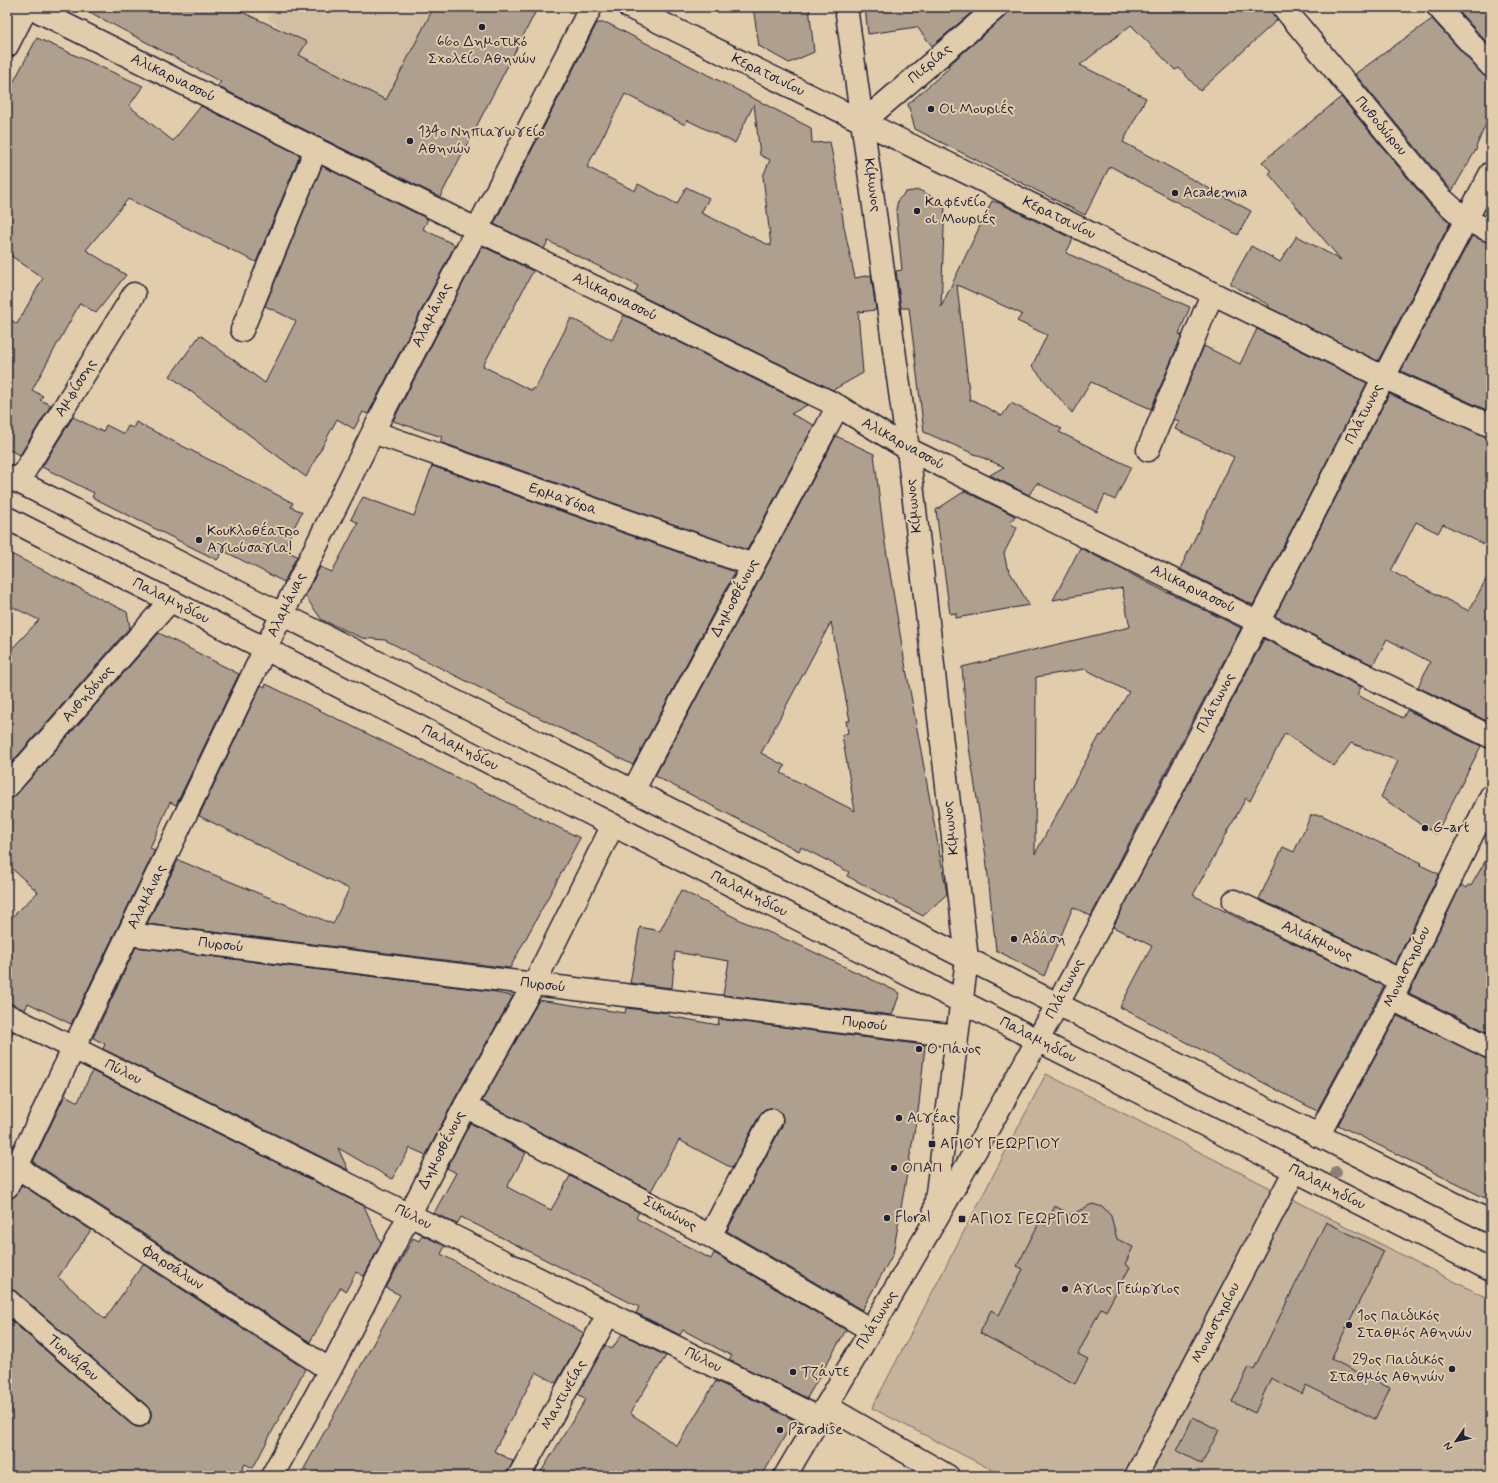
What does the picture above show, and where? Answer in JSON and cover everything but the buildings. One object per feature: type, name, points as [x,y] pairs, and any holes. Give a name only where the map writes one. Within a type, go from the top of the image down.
[{"type":"street","points":[[7,46],[27,7]]},
{"type":"street","name":"Αλικαρνασσού","points":[[30,7],[476,229],[838,406],[908,449],[1491,737]]},
{"type":"street","name":"Αλαμάνας","points":[[7,1187],[265,649],[476,229],[591,7]]},
{"type":"street","name":"Κερατσινίου","points":[[629,7],[1212,294],[1383,377],[1491,426]]},
{"type":"street","name":"Κίμωνος","points":[[846,7],[908,449],[967,959]]},
{"type":"street","name":"Πιερίας","points":[[863,122],[996,7]]},
{"type":"street","name":"Πυθοδώρου","points":[[1283,7],[1440,197],[1466,220],[1491,231]]},
{"type":"street","points":[[1438,7],[1491,66]]},
{"type":"street","points":[[242,330],[316,149]]},
{"type":"street","name":"Πλάτωνος","points":[[785,1476],[932,1227],[1058,1004],[1259,622],[1383,377],[1491,173]]},
{"type":"street","name":"Αμφίσσης","points":[[13,479],[134,294]]},
{"type":"street","points":[[1148,450],[1212,294]]},
{"type":"street","name":"Δημοσθένους","points":[[633,791],[838,406]]},
{"type":"street","name":"Ερμαγόρα","points":[[373,432],[753,565]]},
{"type":"street","points":[[13,479],[1491,1222]]},
{"type":"street","name":"Παλαμηδίου","points":[[7,518],[1491,1270]]},
{"type":"street","name":"Ανθηδόνος","points":[[7,787],[170,601]]},
{"type":"street","name":"Μοναστηρίου","points":[[1318,1136],[1396,989],[1491,796]]},
{"type":"street","name":"Δημοσθένους","points":[[272,1476],[330,1370],[408,1214],[465,1106],[534,984],[613,825]]},
{"type":"street","name":"Αλιάκμονος","points":[[1234,901],[1396,989],[1491,1048]]},
{"type":"street","name":"Πυρσού","points":[[129,934],[957,1036]]},
{"type":"street","name":"Πλάτωνος","points":[[932,1227],[967,959]]},
{"type":"street","name":"Πύλου","points":[[7,1015],[609,1313],[823,1412],[948,1476]]},
{"type":"street","name":"Σικυώνος","points":[[465,1106],[710,1236],[871,1330]]},
{"type":"street","points":[[710,1236],[771,1120]]},
{"type":"street","name":"Φαρσάλων","points":[[17,1167],[330,1370]]},
{"type":"street","name":"Μοναστηρίου","points":[[1136,1476],[1295,1170]]},
{"type":"street","name":"Τυρνάβου","points":[[7,1300],[139,1415]]},
{"type":"street","name":"Μαντινείας","points":[[519,1476],[609,1313]]},
{"type":"shaded area","points":[[258,7],[538,7],[482,106],[486,108],[443,190],[278,104],[303,56],[299,55],[307,42],[286,32],[268,18],[271,14]]},
{"type":"shaded area","points":[[1046,1074],[1491,1300],[1491,1476],[1004,1476],[872,1408]]},
{"type":"place","name":"66ο Δημοτικό Σχολείο Αθηνών","points":[[482,27]]},
{"type":"place","name":"Οι Μουριές","points":[[931,109]]},
{"type":"place","name":"134ο Νηπιαγωγείο Αθηνών","points":[[410,141]]},
{"type":"place","name":"Academia","points":[[1175,193]]},
{"type":"place","name":"Καφενείο οι Μουριές","points":[[917,211]]},
{"type":"place","name":"Κουκλοθέατρο Αγιούσαγια!","points":[[199,540]]},
{"type":"place","name":"G-art","points":[[1425,828]]},
{"type":"place","name":"Αδάση","points":[[1014,939]]},
{"type":"place","name":"Ο Πάνος","points":[[919,1049]]},
{"type":"place","name":"Αιγέας","points":[[899,1118]]},
{"type":"place","name":"ΑΓΙΟΥ ΓΕΩΡΓΙΟΥ","points":[[932,1144]]},
{"type":"place","name":"ΟΠΑΠ","points":[[894,1168]]},
{"type":"place","name":"Floral","points":[[887,1218]]},
{"type":"place","name":"ΑΓΙΟΣ ΓΕΩΡΓΙΟΣ","points":[[962,1219]]},
{"type":"place","name":"Αγιος Γεώργιος","points":[[1065,1289]]},
{"type":"place","name":"1ος Παιδικός Σταθμός Αθηνών","points":[[1349,1325]]},
{"type":"place","name":"29ος Παιδικός Σταθμός Αθηνών","points":[[1452,1369]]},
{"type":"place","name":"Τζάντε","points":[[793,1372]]},
{"type":"place","name":"Paradise","points":[[780,1430]]}]
